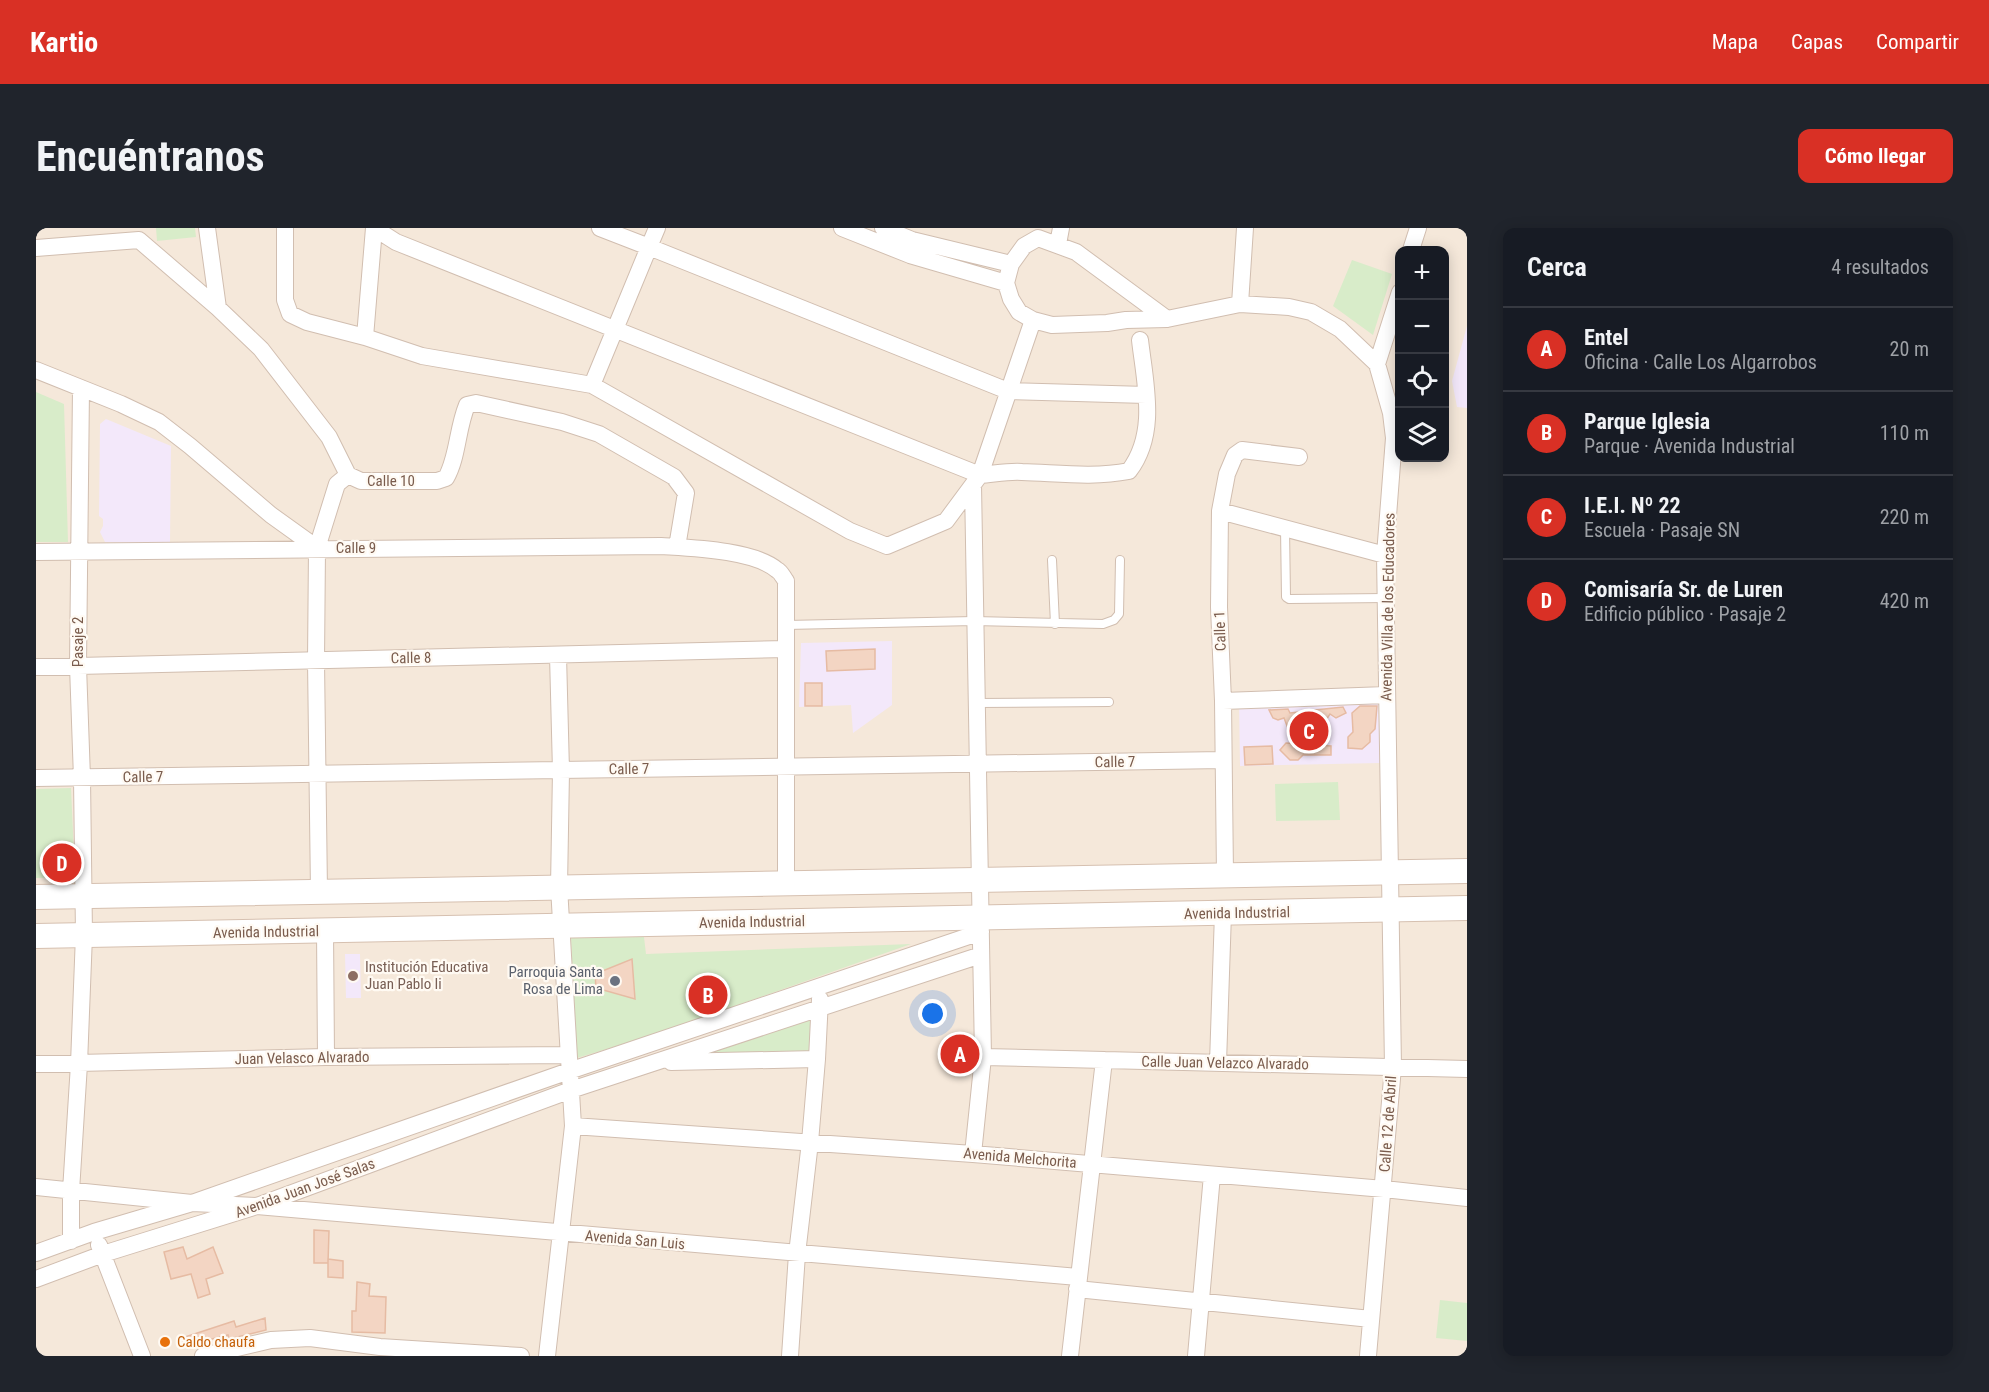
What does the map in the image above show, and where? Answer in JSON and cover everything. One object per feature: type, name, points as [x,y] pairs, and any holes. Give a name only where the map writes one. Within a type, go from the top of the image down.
[{"type":"street","points":[[207,228],[218,308]]},
{"type":"street","points":[[285,228],[285,300],[290,314],[307,322],[365,337],[422,356],[592,385],[850,531],[887,546],[946,521],[976,480],[1033,320]]},
{"type":"street","points":[[365,337],[374,228],[396,242],[615,329],[976,480],[1019,472],[1071,476],[1128,471],[1137,460],[1145,439],[1148,418],[1140,340]]},
{"type":"street","points":[[600,228],[1008,391],[1146,395]]},
{"type":"street","points":[[592,385],[657,228]]},
{"type":"street","points":[[842,228],[910,255],[1006,283]]},
{"type":"street","points":[[883,228],[912,240],[1011,264]]},
{"type":"street","points":[[1240,304],[1245,228]]},
{"type":"street","points":[[1412,246],[1413,229]]},
{"type":"street","name":"Calle 10","points":[[36,248],[138,234],[261,349],[329,437],[348,475],[361,481],[437,481],[446,478],[467,405],[476,403],[497,407],[562,422],[598,434],[674,477],[686,493],[677,547]]},
{"type":"street","points":[[1167,319],[1076,252],[1060,236],[1038,238],[1024,246],[1011,264],[1006,283],[1011,299],[1019,312],[1033,320],[1052,325],[1167,319],[1240,304],[1289,307],[1311,312],[1340,329],[1377,364],[1397,300]]},
{"type":"street","points":[[1126,320],[1136,294]]},
{"type":"street","name":"Avenida Villa de los Educadores","points":[[1377,364],[1389,406],[1394,438],[1385,555],[1390,891]]},
{"type":"street","points":[[36,370],[159,422],[271,515],[317,548]]},
{"type":"street","name":"Pasaje 2","points":[[71,1241],[71,1191],[84,935],[78,666],[81,388]]},
{"type":"street","name":"Calle 1","points":[[1224,875],[1223,701],[1219,607],[1220,511],[1227,474],[1235,456],[1242,450],[1299,457]]},
{"type":"street","points":[[319,892],[317,548],[337,484],[348,475]]},
{"type":"street","points":[[973,1154],[983,1057],[974,621],[976,480]]},
{"type":"street","points":[[1220,511],[1385,555]]},
{"type":"street","name":"Calle 9","points":[[36,552],[317,548],[677,547],[750,557],[766,563],[778,570],[786,581],[786,883]]},
{"type":"street","name":"Calle 8","points":[[36,667],[786,650]]},
{"type":"street","points":[[547,1356],[573,1126],[559,887],[561,771],[558,655]]},
{"type":"street","points":[[1223,701],[1386,695]]},
{"type":"street","name":"Calle 7","points":[[36,778],[1222,760]]},
{"type":"street","name":"Avenida Industrial","points":[[36,936],[561,926],[981,925],[1222,913],[1390,891],[1467,871]]},
{"type":"street","name":"Avenida Industrial","points":[[36,897],[1224,875],[1390,891],[1467,908]]},
{"type":"street","name":"Calle 12 de Abril","points":[[1368,1356],[1393,1067],[1390,891]]},
{"type":"street","points":[[1218,1063],[1222,913]]},
{"type":"street","name":"Avenida Juan José Salas","points":[[36,1253],[94,1232],[192,1203],[411,1128],[568,1063],[820,986],[981,925]]},
{"type":"street","points":[[325,930],[326,1057]]},
{"type":"street","name":"Avenida Juan José Salas","points":[[36,1279],[103,1254],[257,1206],[571,1090],[981,955]]},
{"type":"street","points":[[790,1356],[797,1254],[817,1059],[820,986]]},
{"type":"street","name":"Juan Velasco Alvarado","points":[[36,1064],[326,1057],[568,1063]]},
{"type":"street","name":"Calle Juan Velazco Alvarado","points":[[983,1057],[1467,1069]]},
{"type":"street","points":[[653,1062],[817,1059]]},
{"type":"street","points":[[1070,1356],[1104,1060]]},
{"type":"street","name":"Avenida Melchorita","points":[[573,1126],[973,1154],[1467,1198]]},
{"type":"street","points":[[411,1128],[419,1147]]},
{"type":"street","points":[[1196,1356],[1212,1175]]},
{"type":"street","name":"Avenida San Luis","points":[[36,1187],[192,1203],[257,1206],[797,1254],[1078,1283],[1201,1303],[1371,1319]]},
{"type":"street","points":[[94,1232],[142,1356]]},
{"type":"street","points":[[203,1356],[271,1340],[310,1338],[380,1347],[521,1356]]},
{"type":"lane","points":[[1285,528],[1286,597],[1386,598]]},
{"type":"lane","points":[[1052,560],[1054,624]]},
{"type":"lane","points":[[786,625],[974,621],[1103,624],[1114,620],[1119,614],[1120,560]]},
{"type":"lane","points":[[977,703],[1108,702]]},
{"type":"shaded area","points":[[36,228],[1467,228],[1467,1356],[36,1356]]},
{"type":"shaded area","points":[[1467,326],[1467,408],[1457,407],[1452,381]]},
{"type":"shaded area","points":[[106,419],[171,446],[170,544],[105,542],[100,532],[103,519],[99,516],[100,424]]},
{"type":"shaded area","points":[[892,641],[892,705],[853,733],[851,705],[799,707],[801,643]]},
{"type":"shaded area","points":[[1378,697],[1380,763],[1240,766],[1239,700]]},
{"type":"shaded area","name":"Institución Educativa Juan Pablo Ii","points":[[345,954],[360,954],[361,998],[346,998]]},
{"type":"green space","points":[[156,228],[195,228],[196,237],[157,241]]},
{"type":"green space","points":[[1352,260],[1392,274],[1373,335],[1333,306]]},
{"type":"green space","points":[[36,392],[64,404],[68,542],[36,542]]},
{"type":"green space","points":[[1338,782],[1340,820],[1276,821],[1275,784]]},
{"type":"green space","points":[[71,788],[75,877],[36,878],[36,789]]},
{"type":"green space","points":[[644,937],[646,954],[911,944],[650,1036],[577,1058],[571,938]]},
{"type":"green space","points":[[815,1014],[815,1052],[678,1058]]},
{"type":"green space","points":[[1440,1300],[1467,1303],[1467,1341],[1436,1338]]},
{"type":"building","points":[[875,649],[875,669],[827,671],[826,651]]},
{"type":"building","points":[[805,683],[822,683],[822,706],[805,706]]},
{"type":"building","points":[[1360,706],[1377,706],[1375,729],[1370,734],[1370,742],[1362,749],[1348,748],[1348,737],[1353,732],[1352,713]]},
{"type":"building","points":[[1343,707],[1346,713],[1336,718],[1330,714],[1324,723],[1316,725],[1311,718],[1315,710]]},
{"type":"building","points":[[1288,709],[1290,713],[1298,712],[1303,721],[1298,729],[1289,731],[1284,718],[1278,720],[1273,718],[1269,710]]},
{"type":"building","points":[[1286,743],[1331,746],[1331,755],[1303,755],[1298,760],[1290,760],[1280,750]]},
{"type":"building","points":[[1272,746],[1273,764],[1245,765],[1244,747]]},
{"type":"building","points":[[72,853],[72,872],[52,872],[52,854]]},
{"type":"building","name":"Parroquia Santa Rosa de Lima","points":[[632,959],[635,999],[596,988],[595,974]]},
{"type":"building","points":[[314,1230],[329,1231],[328,1263],[314,1263]]},
{"type":"building","points":[[183,1247],[187,1259],[213,1247],[223,1273],[206,1279],[210,1294],[198,1298],[191,1274],[171,1279],[164,1252]]},
{"type":"building","points":[[328,1259],[343,1261],[343,1278],[328,1277]]},
{"type":"building","points":[[357,1282],[370,1284],[369,1296],[386,1297],[385,1333],[352,1332],[352,1311],[356,1311]]},
{"type":"building","points":[[265,1318],[266,1330],[229,1339],[228,1335],[184,1346],[182,1338],[234,1321],[236,1327]]},
{"type":"place","name":"I.E.I. Nº 22","points":[[1309,731]]},
{"type":"place","name":"Comisaría Sr. de Luren","points":[[62,863]]},
{"type":"place","name":"Institución Educativa Juan Pablo Ii","points":[[353,976]]},
{"type":"place","name":"Parroquia Santa Rosa de Lima","points":[[615,981]]},
{"type":"place","name":"Parque Iglesia","points":[[708,995]]},
{"type":"place","name":"Entel","points":[[960,1054]]},
{"type":"place","name":"Caldo chaufa","points":[[165,1342]]}]
